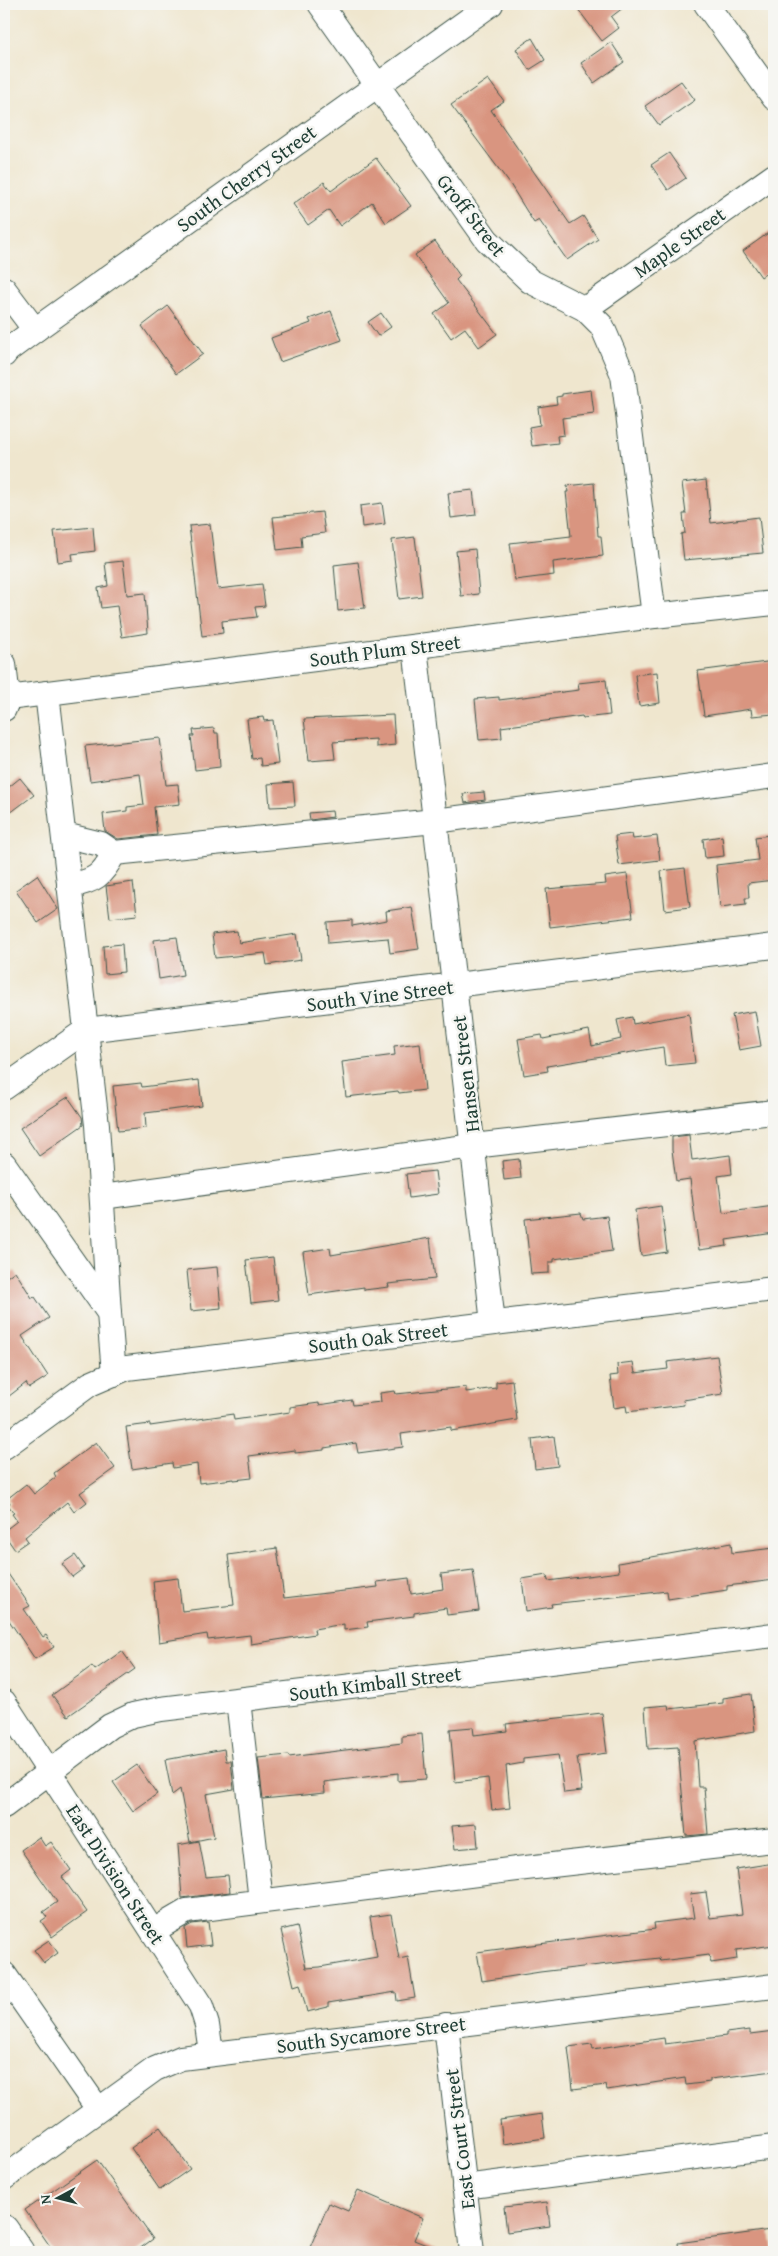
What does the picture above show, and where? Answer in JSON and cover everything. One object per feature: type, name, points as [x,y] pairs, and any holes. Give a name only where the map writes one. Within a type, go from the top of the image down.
[{"type":"highway","points":[[4,2230],[20,2252]]},
{"type":"street","name":"Groff Street","points":[[320,4],[375,85],[487,240],[530,281],[584,309],[602,326],[623,375],[654,616]]},
{"type":"street","name":"South Cherry Street","points":[[4,355],[35,330],[375,85],[491,4]]},
{"type":"street","points":[[706,4],[774,98]]},
{"type":"street","name":"Maple Street","points":[[584,309],[774,176]]},
{"type":"street","points":[[4,288],[35,330]]},
{"type":"street","name":"South Plum Street","points":[[6,704],[47,693],[654,616],[774,604]]},
{"type":"street","name":"Hansen Street","points":[[415,646],[493,1323]]},
{"type":"street","points":[[4,664],[6,704]]},
{"type":"street","points":[[47,693],[97,1124],[114,1374]]},
{"type":"street","points":[[64,835],[101,844],[114,853],[435,821],[774,776]]},
{"type":"street","points":[[70,886],[86,883],[104,871],[114,853]]},
{"type":"street","name":"South Vine Street","points":[[4,1088],[86,1030],[774,946]]},
{"type":"street","points":[[102,1197],[473,1146],[774,1112]]},
{"type":"street","points":[[4,1164],[109,1313]]},
{"type":"street","name":"South Oak Street","points":[[6,1440],[90,1384],[127,1368],[774,1289]]},
{"type":"street","name":"South Kimball Street","points":[[4,1806],[110,1726],[133,1715],[161,1709],[774,1635]]},
{"type":"street","points":[[238,1700],[261,1902]]},
{"type":"street","name":"East Division Street","points":[[4,1702],[201,2006],[207,2025],[211,2052]]},
{"type":"street","points":[[153,1931],[187,1911],[518,1869],[774,1840]]},
{"type":"street","points":[[4,1974],[98,2109]]},
{"type":"street","name":"South Sycamore Street","points":[[4,2178],[155,2069],[181,2058],[211,2052],[774,1986]]},
{"type":"street","name":"East Court Street","points":[[446,2025],[472,2252]]},
{"type":"street","points":[[464,2187],[774,2147]]},
{"type":"building","points":[[574,4],[628,4],[611,17],[619,28],[602,41]]},
{"type":"building","points":[[532,38],[545,60],[529,70],[516,49]]},
{"type":"building","points":[[611,42],[624,62],[594,83],[581,63]]},
{"type":"building","points":[[488,79],[504,101],[491,110],[570,224],[583,216],[598,239],[567,260],[539,220],[534,223],[510,184],[451,105]]},
{"type":"building","points":[[681,81],[695,100],[659,125],[645,106]]},
{"type":"building","points":[[669,153],[686,178],[668,190],[651,165]]},
{"type":"building","points":[[376,158],[411,206],[386,223],[372,202],[340,226],[329,210],[308,225],[293,204],[324,182],[331,191]]},
{"type":"building","points":[[774,229],[774,268],[761,277],[743,251]]},
{"type":"building","points":[[435,241],[460,276],[456,280],[497,334],[479,347],[465,328],[451,338],[434,314],[449,303],[415,255]]},
{"type":"building","points":[[168,306],[203,354],[176,374],[142,326]]},
{"type":"building","points":[[331,311],[342,340],[280,362],[271,338],[311,323],[309,319]]},
{"type":"building","points":[[381,313],[391,327],[378,336],[368,322]]},
{"type":"building","points":[[591,390],[594,414],[562,418],[564,435],[557,436],[558,443],[532,446],[529,427],[540,425],[538,407],[557,404],[556,397],[562,396],[562,394]]},
{"type":"building","points":[[706,480],[711,523],[759,517],[763,553],[684,560],[681,534],[685,533],[683,514],[686,514],[682,483]]},
{"type":"building","points":[[594,483],[598,536],[601,536],[603,556],[553,562],[554,575],[515,580],[510,543],[571,536],[567,486]]},
{"type":"building","points":[[473,490],[476,515],[451,518],[448,493]]},
{"type":"building","points":[[382,503],[385,524],[362,527],[360,506]]},
{"type":"building","points":[[322,512],[325,533],[301,536],[302,547],[277,550],[273,517]]},
{"type":"building","points":[[210,524],[218,589],[262,584],[265,606],[255,607],[257,617],[222,621],[223,633],[202,636],[189,526]]},
{"type":"building","points":[[93,527],[95,551],[72,554],[73,560],[58,562],[54,531]]},
{"type":"building","points":[[415,537],[422,596],[399,599],[392,540]]},
{"type":"building","points":[[475,549],[479,594],[461,596],[456,551]]},
{"type":"building","points":[[123,561],[127,595],[145,593],[148,633],[122,637],[117,606],[101,608],[98,588],[108,586],[105,563]]},
{"type":"building","points":[[358,562],[365,608],[338,611],[334,565]]},
{"type":"building","points":[[774,661],[774,714],[752,716],[751,709],[704,716],[698,671]]},
{"type":"building","points":[[657,672],[660,703],[639,706],[635,675]]},
{"type":"building","points":[[606,680],[610,715],[583,718],[582,716],[501,727],[502,738],[479,740],[475,699],[499,697],[499,700],[579,690],[578,683]]},
{"type":"building","points":[[393,715],[395,745],[376,747],[376,739],[333,742],[335,759],[309,761],[304,719]]},
{"type":"building","points":[[263,717],[264,721],[273,720],[278,764],[261,766],[260,758],[252,759],[247,719]]},
{"type":"building","points":[[214,728],[215,733],[218,733],[220,767],[195,770],[191,736],[194,736],[193,730]]},
{"type":"building","points":[[160,738],[166,785],[178,784],[180,804],[154,807],[157,835],[118,839],[105,831],[103,814],[127,811],[127,807],[144,805],[140,774],[90,781],[85,746]]},
{"type":"building","points":[[20,778],[34,795],[10,813],[4,806],[4,791]]},
{"type":"building","points":[[293,782],[295,806],[270,807],[268,784]]},
{"type":"building","points":[[484,792],[485,800],[465,803],[463,794]]},
{"type":"building","points":[[332,811],[333,817],[310,820],[309,813]]},
{"type":"building","points":[[632,834],[633,839],[657,836],[660,860],[619,865],[615,836]]},
{"type":"building","points":[[770,835],[774,880],[748,883],[749,898],[745,898],[746,904],[720,907],[716,865],[758,860],[755,837]]},
{"type":"building","points":[[722,836],[724,856],[705,858],[703,839]]},
{"type":"building","points":[[685,868],[690,907],[665,910],[661,871]]},
{"type":"building","points":[[627,874],[633,917],[550,927],[546,889],[606,884],[605,877]]},
{"type":"building","points":[[37,875],[58,909],[38,923],[16,890]]},
{"type":"building","points":[[133,882],[137,915],[110,918],[106,886]]},
{"type":"building","points":[[412,907],[419,949],[390,953],[388,938],[328,943],[327,922],[352,920],[352,926],[387,920],[386,911]]},
{"type":"building","points":[[237,931],[239,943],[297,934],[301,960],[267,965],[265,953],[215,958],[212,934]]},
{"type":"building","points":[[177,937],[183,975],[159,979],[154,940]]},
{"type":"building","points":[[122,944],[124,972],[105,974],[103,946]]},
{"type":"building","points":[[755,1011],[761,1046],[739,1050],[732,1015]]},
{"type":"building","points":[[689,1014],[695,1063],[665,1066],[663,1047],[547,1066],[548,1071],[524,1075],[518,1039],[542,1035],[543,1039],[589,1030],[592,1046],[621,1039],[617,1020],[632,1017],[633,1024]]},
{"type":"building","points":[[420,1043],[425,1090],[346,1097],[342,1062],[395,1055],[394,1046]]},
{"type":"building","points":[[199,1080],[202,1106],[145,1113],[146,1128],[118,1131],[113,1086],[141,1083],[142,1087]]},
{"type":"building","points":[[68,1097],[82,1117],[83,1125],[39,1156],[20,1128]]},
{"type":"building","points":[[689,1135],[692,1160],[730,1155],[732,1174],[718,1176],[723,1213],[774,1206],[774,1233],[726,1240],[727,1246],[699,1250],[690,1179],[676,1181],[672,1150],[672,1137]]},
{"type":"building","points":[[519,1159],[521,1178],[504,1180],[502,1161]]},
{"type":"building","points":[[435,1171],[438,1194],[409,1198],[406,1174]]},
{"type":"building","points":[[661,1206],[667,1252],[641,1256],[635,1210]]},
{"type":"building","points":[[581,1213],[583,1219],[607,1216],[612,1251],[554,1259],[554,1262],[549,1262],[549,1273],[531,1274],[525,1219]]},
{"type":"building","points":[[430,1238],[435,1279],[388,1284],[389,1287],[364,1290],[364,1287],[309,1295],[303,1252],[330,1248],[331,1255]]},
{"type":"building","points":[[273,1257],[278,1300],[251,1303],[246,1260]]},
{"type":"building","points":[[217,1267],[221,1308],[191,1311],[187,1270]]},
{"type":"building","points":[[15,1271],[32,1298],[35,1297],[49,1318],[22,1336],[48,1376],[29,1388],[26,1383],[4,1400],[4,1279]]},
{"type":"building","points":[[717,1356],[723,1394],[683,1400],[684,1405],[627,1412],[626,1406],[614,1408],[610,1376],[618,1375],[617,1364],[633,1362],[635,1373],[668,1369],[667,1362]]},
{"type":"building","points":[[512,1380],[517,1420],[451,1431],[451,1427],[401,1434],[403,1447],[358,1453],[356,1443],[324,1448],[324,1450],[295,1453],[295,1450],[249,1456],[252,1478],[199,1483],[197,1464],[173,1468],[172,1463],[132,1469],[126,1427],[150,1424],[150,1426],[233,1414],[234,1420],[290,1412],[290,1407],[319,1403],[319,1405],[352,1400],[353,1405],[381,1402],[380,1393],[395,1391],[396,1394],[466,1387],[466,1392],[496,1388],[496,1382]]},
{"type":"building","points":[[554,1436],[558,1466],[535,1469],[532,1439]]},
{"type":"building","points":[[96,1442],[115,1468],[80,1493],[87,1502],[74,1512],[67,1502],[25,1537],[28,1541],[15,1550],[4,1534],[4,1531],[17,1521],[12,1514],[14,1513],[8,1505],[10,1503],[7,1499],[26,1484],[34,1494],[56,1477],[54,1473]]},
{"type":"building","points":[[731,1543],[732,1553],[774,1548],[774,1580],[727,1586],[727,1590],[668,1599],[667,1591],[551,1604],[552,1607],[526,1611],[522,1579],[547,1575],[548,1581],[619,1572],[618,1563]]},
{"type":"building","points":[[277,1548],[284,1598],[378,1587],[377,1582],[409,1578],[411,1594],[443,1589],[441,1574],[473,1570],[479,1611],[447,1615],[446,1608],[414,1613],[414,1616],[367,1622],[368,1627],[344,1630],[344,1624],[314,1629],[315,1634],[251,1644],[250,1635],[208,1640],[207,1634],[159,1642],[153,1581],[178,1578],[182,1611],[234,1605],[228,1555]]},
{"type":"building","points":[[75,1555],[84,1568],[72,1577],[62,1564]]},
{"type":"building","points":[[4,1568],[30,1606],[24,1609],[43,1637],[46,1635],[54,1647],[35,1659],[4,1613]]},
{"type":"building","points":[[122,1651],[135,1669],[68,1716],[52,1695],[92,1666],[95,1670]]},
{"type":"building","points":[[751,1694],[755,1731],[695,1741],[698,1787],[704,1787],[708,1834],[686,1836],[678,1747],[648,1749],[645,1707],[668,1705],[669,1709],[723,1703],[723,1698]]},
{"type":"building","points":[[602,1713],[607,1753],[577,1757],[582,1791],[564,1793],[558,1755],[523,1759],[523,1763],[506,1766],[510,1808],[492,1810],[488,1778],[455,1782],[450,1729],[473,1727],[474,1735],[507,1731],[506,1724]]},
{"type":"building","points":[[422,1734],[426,1779],[398,1781],[398,1773],[324,1782],[325,1793],[263,1799],[258,1758],[288,1755],[289,1757],[402,1743],[402,1736]]},
{"type":"building","points":[[224,1749],[226,1761],[231,1761],[234,1789],[206,1794],[214,1837],[190,1842],[180,1789],[172,1795],[165,1760]]},
{"type":"building","points":[[137,1765],[157,1794],[133,1811],[113,1782]]},
{"type":"building","points":[[476,1824],[478,1847],[455,1849],[452,1826]]},
{"type":"building","points":[[39,1837],[45,1846],[51,1842],[71,1870],[62,1877],[87,1912],[52,1937],[41,1921],[47,1917],[43,1912],[57,1902],[21,1850]]},
{"type":"building","points":[[199,1841],[206,1877],[228,1875],[230,1892],[182,1898],[178,1845]]},
{"type":"building","points":[[774,1863],[774,1945],[736,1950],[737,1959],[711,1963],[709,1955],[660,1961],[659,1958],[482,1981],[477,1952],[655,1929],[654,1923],[694,1918],[690,1894],[706,1892],[710,1918],[742,1914],[736,1869]]},
{"type":"building","points":[[391,1914],[399,1959],[408,1957],[415,1998],[397,2001],[396,1992],[328,2003],[328,2007],[307,2012],[300,1984],[294,1986],[281,1930],[297,1926],[306,1968],[320,1967],[377,1957],[370,1917]]},
{"type":"building","points":[[208,1922],[211,1945],[187,1948],[185,1928],[192,1924]]},
{"type":"building","points":[[49,1940],[58,1953],[44,1963],[34,1950]]},
{"type":"building","points":[[750,2030],[750,2034],[774,2031],[774,2071],[710,2079],[710,2082],[686,2085],[685,2078],[607,2090],[606,2085],[573,2089],[568,2047],[592,2044],[593,2049],[664,2038],[665,2044],[726,2036],[726,2033]]},
{"type":"building","points":[[542,2114],[545,2138],[503,2144],[500,2120]]},
{"type":"building","points":[[160,2127],[190,2169],[160,2190],[131,2148]]},
{"type":"building","points":[[97,2160],[153,2239],[135,2252],[54,2252],[25,2210]]},
{"type":"building","points":[[358,2190],[423,2218],[414,2240],[444,2252],[308,2252],[329,2203],[348,2211]]},
{"type":"building","points":[[547,2202],[550,2226],[507,2232],[504,2207]]},
{"type":"building","points":[[770,2230],[773,2252],[679,2252],[678,2243]]}]
